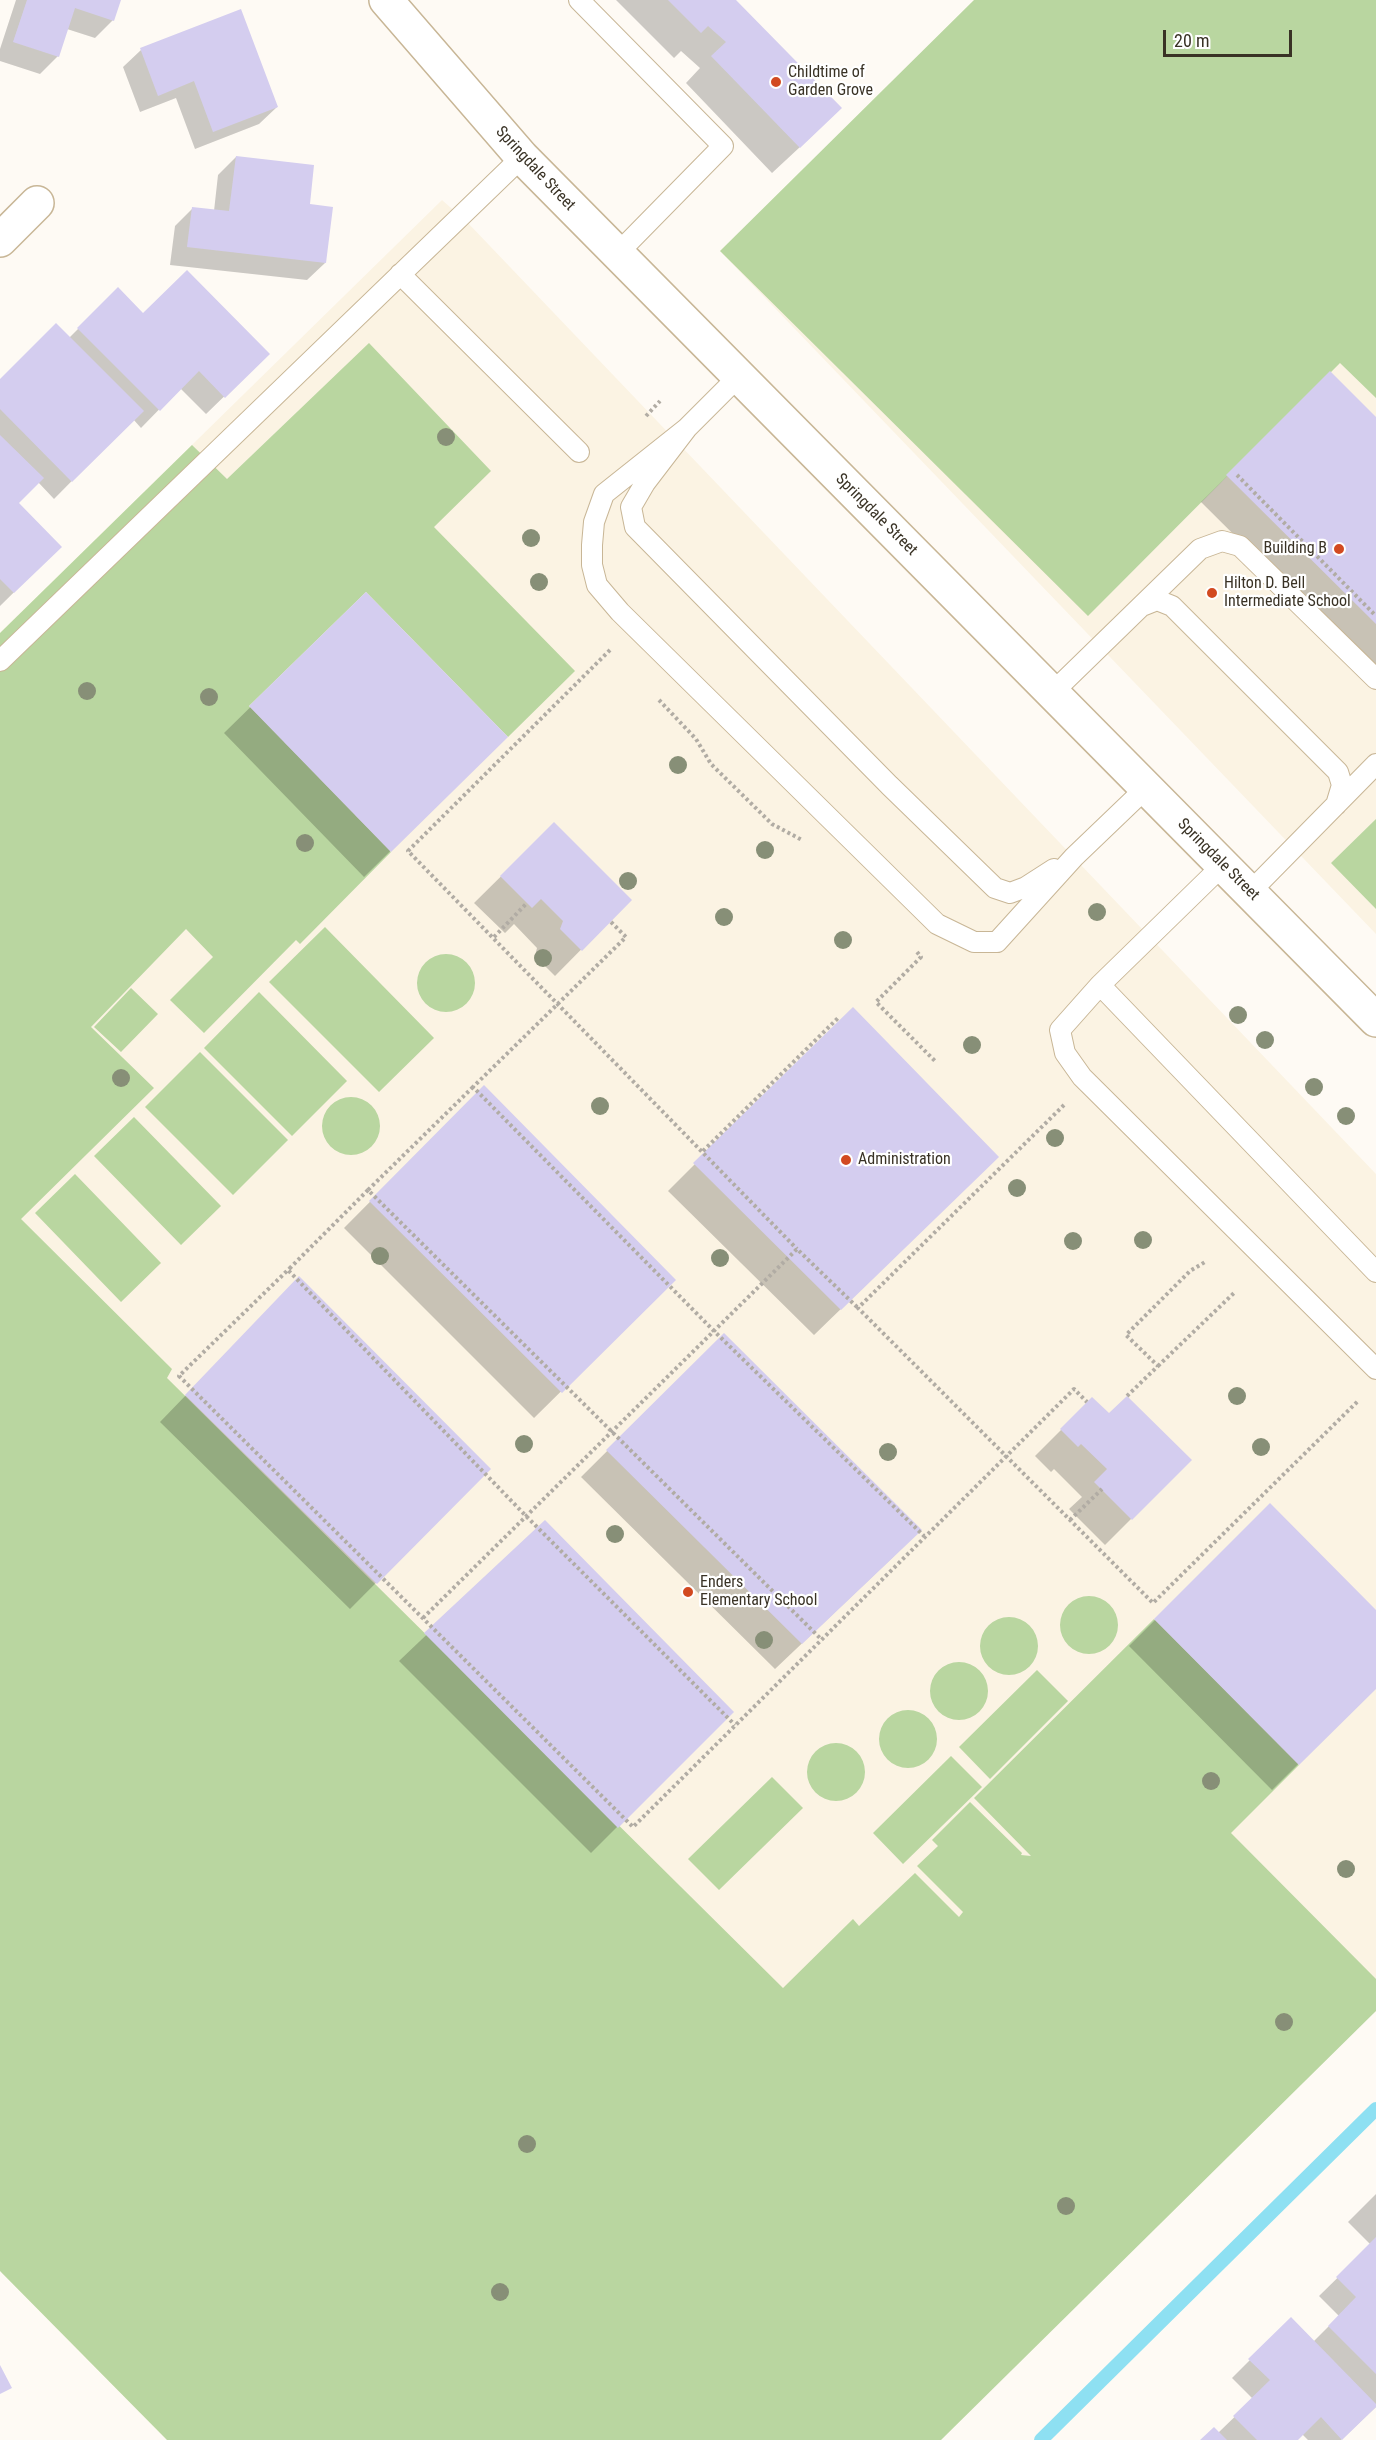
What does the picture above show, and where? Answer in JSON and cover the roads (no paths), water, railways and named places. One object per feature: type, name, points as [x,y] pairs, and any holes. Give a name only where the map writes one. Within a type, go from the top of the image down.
[{"type":"street","name":"Springdale Street","points":[[399,4],[522,157],[1376,1020]]},
{"type":"street","points":[[0,240],[37,203]]},
{"type":"lane","points":[[579,0],[723,146],[617,254]]},
{"type":"lane","points":[[0,661],[522,157]]},
{"type":"lane","points":[[400,274],[579,452]]},
{"type":"lane","points":[[738,377],[687,428],[604,494],[594,522],[592,565],[597,585],[620,612],[937,924],[974,942],[997,942],[1074,857],[1146,788]]},
{"type":"lane","points":[[687,428],[645,483],[631,507],[635,527],[889,785],[995,888],[1010,893],[1026,887],[1074,857]]},
{"type":"lane","points":[[1052,693],[1200,549],[1222,541],[1240,546],[1376,679]]},
{"type":"lane","points":[[1142,606],[1157,600],[1172,606],[1338,772],[1342,785],[1336,805]]},
{"type":"lane","points":[[1250,892],[1376,764]]},
{"type":"lane","points":[[1223,865],[1100,985],[1060,1030],[1065,1053],[1077,1069],[1376,1369]]},
{"type":"lane","points":[[1100,985],[1376,1272]]},
{"type":"waterway","points":[[1041,2440],[1376,2109]]},
{"type":"place","name":"Childtime of Garden Grove","points":[[776,82]]},
{"type":"place","name":"Building B","points":[[1339,549]]},
{"type":"place","name":"Hilton D. Bell Intermediate School","points":[[1212,593]]},
{"type":"place","name":"Administration","points":[[846,1160]]},
{"type":"place","name":"Enders Elementary School","points":[[688,1592]]}]
